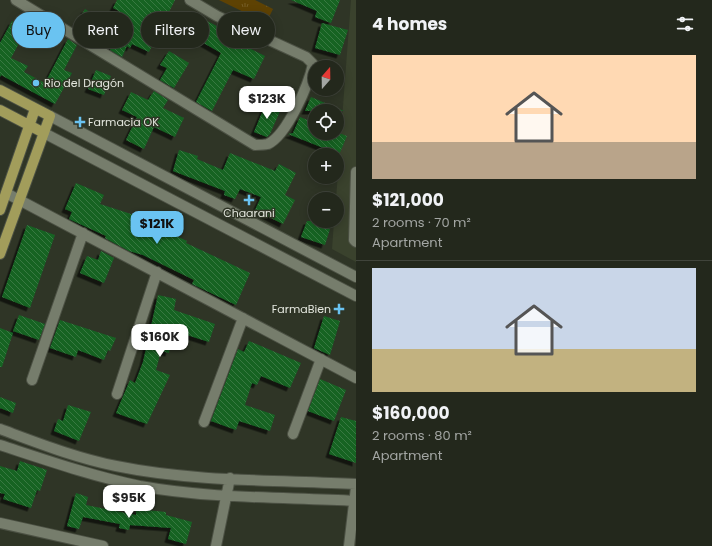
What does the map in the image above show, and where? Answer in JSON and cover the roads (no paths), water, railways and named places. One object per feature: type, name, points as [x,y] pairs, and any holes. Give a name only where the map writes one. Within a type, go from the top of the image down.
[{"type":"main road","points":[[0,90],[50,116],[0,254]]},
{"type":"main road","points":[[0,210],[35,108]]},
{"type":"main road","points":[[0,110],[44,133]]},
{"type":"street","points":[[16,0],[255,145],[267,144],[276,137],[295,111],[311,77],[314,64],[306,57],[217,16],[190,0]]},
{"type":"street","points":[[50,116],[356,277]]},
{"type":"street","points":[[44,133],[356,296]]},
{"type":"street","points":[[356,172],[354,240],[356,242]]},
{"type":"street","points":[[6,193],[20,199],[356,378]]},
{"type":"street","points":[[32,380],[83,233]]},
{"type":"street","points":[[117,394],[157,272]]},
{"type":"street","points":[[204,422],[242,318]]},
{"type":"street","points":[[293,434],[321,359]]},
{"type":"street","points":[[0,429],[72,454],[116,466],[171,474],[356,484]]},
{"type":"street","points":[[0,445],[94,475],[141,486],[198,493],[355,501]]},
{"type":"street","points":[[216,546],[230,478]]},
{"type":"street","points":[[349,546],[356,487]]},
{"type":"street","points":[[0,523],[103,546]]},
{"type":"place","name":"Rio del Dragón","points":[[36,83]]},
{"type":"place","name":"Farmacia OK","points":[[80,122]]},
{"type":"place","name":"Chaarani","points":[[249,200]]},
{"type":"place","name":"FarmaBien","points":[[339,309]]}]
